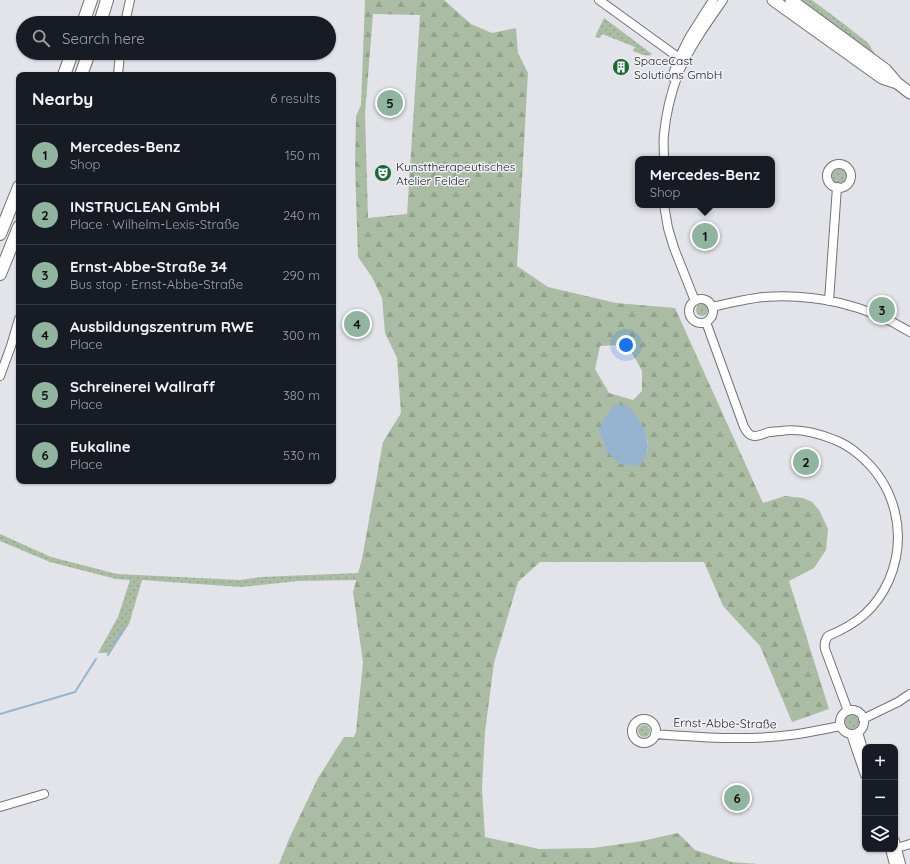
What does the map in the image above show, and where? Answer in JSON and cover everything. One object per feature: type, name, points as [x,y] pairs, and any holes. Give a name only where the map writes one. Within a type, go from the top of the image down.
[{"type":"highway","points":[[85,16],[91,0]]},
{"type":"highway","points":[[102,16],[108,0]]},
{"type":"highway","points":[[65,72],[69,60]]},
{"type":"highway","points":[[82,72],[86,60]]},
{"type":"highway","points":[[0,234],[16,194]]},
{"type":"highway","points":[[0,274],[16,235]]},
{"type":"main road","points":[[773,0],[882,78],[897,83]]},
{"type":"main road","points":[[791,0],[886,70],[897,83],[910,93]]},
{"type":"street","points":[[126,16],[130,0]]},
{"type":"street","points":[[600,0],[682,60]]},
{"type":"street","points":[[664,156],[664,135],[674,85],[689,38],[713,0]]},
{"type":"street","points":[[659,156],[659,135],[663,110],[670,83],[682,60],[723,0]]},
{"type":"street","points":[[118,72],[119,60]]},
{"type":"street","points":[[829,301],[837,187]]},
{"type":"street","points":[[665,208],[668,228],[674,248],[698,300]]},
{"type":"street","points":[[670,208],[679,247],[698,300]]},
{"type":"street","points":[[712,307],[764,297],[801,297],[829,301],[869,312],[898,324],[910,332]]},
{"type":"street","points":[[698,300],[706,300],[712,307],[713,314],[706,322],[698,322],[690,315],[690,307],[698,300]]},
{"type":"street","points":[[706,322],[747,433],[756,436],[784,430],[800,431],[818,434],[837,440],[853,450],[866,461],[879,476],[889,493],[896,513],[898,527],[898,544],[893,570],[885,588],[875,603],[864,615],[854,624],[828,636],[824,644],[848,711]]},
{"type":"street","points":[[0,376],[16,331]]},
{"type":"street","points":[[0,367],[7,357]]},
{"type":"street","points":[[863,719],[898,702],[910,694]]},
{"type":"street","points":[[848,711],[856,711],[863,719],[863,726],[854,733],[846,732],[841,726],[840,722],[842,715],[848,711]]},
{"type":"street","name":"Ernst-Abbe-Straße","points":[[655,734],[700,737],[768,737],[841,726]]},
{"type":"street","points":[[854,733],[862,750]]},
{"type":"street","points":[[854,733],[862,764]]},
{"type":"street","points":[[0,807],[44,794]]},
{"type":"street","points":[[898,846],[910,844]]},
{"type":"street","points":[[893,852],[894,864]]},
{"type":"street","points":[[895,852],[901,864]]},
{"type":"green space","points":[[365,0],[444,0],[471,24],[492,33],[516,28],[518,53],[528,73],[517,266],[548,287],[616,303],[675,308],[763,503],[785,496],[803,498],[812,502],[819,510],[828,529],[826,550],[814,568],[789,581],[829,709],[792,722],[760,646],[723,606],[704,562],[540,562],[518,582],[494,663],[485,732],[482,789],[485,837],[539,849],[593,848],[642,841],[678,833],[695,850],[732,862],[758,864],[279,864],[289,839],[318,778],[344,737],[354,737],[356,732],[363,662],[353,592],[362,559],[383,442],[401,413],[397,358],[385,333],[382,298],[372,277],[358,257],[355,165],[356,116],[361,105]],"holes":[[[373,14],[420,15],[407,214],[368,218],[365,113]],[[618,345],[631,351],[642,371],[642,391],[633,400],[609,393],[595,369],[600,346]],[[636,415],[648,441],[648,452]]]},
{"type":"green space","points":[[802,0],[812,0],[868,43],[875,54],[870,53]]},
{"type":"green space","points":[[604,18],[652,54],[645,55],[633,51],[635,47],[602,34],[600,38],[595,37]]},
{"type":"green space","points":[[839,169],[844,171],[846,176],[844,181],[839,183],[834,181],[832,176],[834,171]]},
{"type":"green space","points":[[704,304],[707,305],[707,315],[700,316],[697,315],[696,308],[697,305]]},
{"type":"green space","points":[[0,534],[51,557],[117,574],[240,580],[261,577],[358,573],[357,580],[298,581],[241,587],[142,580],[129,624],[110,653],[98,653],[118,617],[130,580],[116,579],[50,562],[0,541]]},
{"type":"green space","points":[[852,715],[857,717],[859,722],[857,727],[852,729],[847,727],[845,722],[847,717]]},
{"type":"green space","points":[[642,725],[646,725],[650,731],[646,737],[642,737],[638,733],[638,729]]},
{"type":"water","points":[[615,405],[622,405],[632,410],[640,421],[646,434],[648,441],[647,452],[645,458],[639,466],[620,464],[607,452],[599,431],[603,419]]},
{"type":"waterway","points":[[108,655],[124,628]]},
{"type":"waterway","points":[[0,714],[75,692],[96,659]]},
{"type":"place","name":"SpaceCast Solutions GmbH","points":[[621,67]]},
{"type":"place","name":"Schreinerei Wallraff","points":[[390,103]]},
{"type":"place","name":"Kunsttherapeutisches Atelier Felder","points":[[383,173]]},
{"type":"place","name":"Mercedes-Benz","points":[[705,236]]},
{"type":"place","name":"Ernst-Abbe-Straße 34","points":[[882,310]]},
{"type":"place","name":"Ausbildungszentrum RWE","points":[[357,324]]},
{"type":"place","name":"INSTRUCLEAN GmbH","points":[[806,462]]},
{"type":"place","name":"Eukaline","points":[[737,798]]}]
